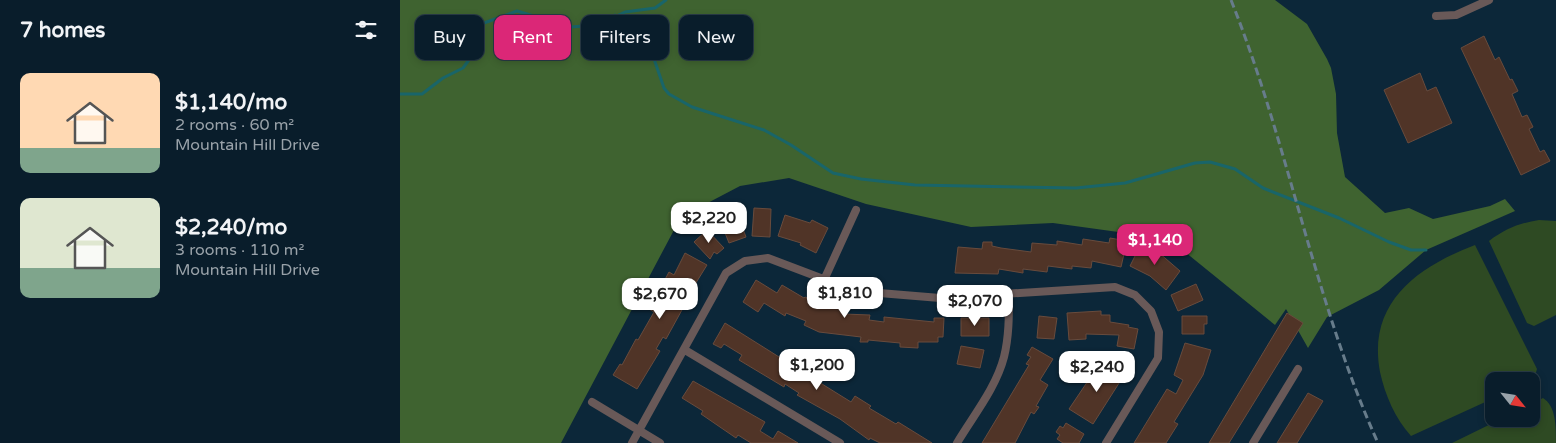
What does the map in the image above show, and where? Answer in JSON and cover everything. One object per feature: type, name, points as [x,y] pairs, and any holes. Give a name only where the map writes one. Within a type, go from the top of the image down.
[{"type":"street","points":[[1436,16],[1456,15],[1490,0]]},
{"type":"street","points":[[824,280],[856,210]]},
{"type":"street","points":[[632,443],[726,273],[745,261],[768,258],[855,291],[940,298],[1115,287],[1135,295],[1151,311],[1159,332],[1158,358],[1106,443]]},
{"type":"street","points":[[957,443],[992,385],[1004,358],[1008,330],[1009,295]]},
{"type":"street","points":[[684,350],[840,443]]},
{"type":"street","points":[[1253,443],[1298,369]]},
{"type":"street","points":[[592,402],[660,443]]},
{"type":"green space","points":[[400,0],[1275,0],[1307,24],[1327,59],[1331,68],[1336,94],[1337,133],[1345,177],[1385,213],[1409,208],[1433,219],[1490,206],[1505,199],[1515,211],[1426,250],[1379,290],[1327,317],[1308,348],[1286,309],[1275,325],[1169,239],[1053,223],[971,227],[866,204],[789,178],[740,186],[700,207],[674,230],[561,443],[400,443]]},
{"type":"green space","points":[[1539,220],[1556,221],[1556,315],[1534,326],[1527,323],[1489,241],[1512,227]]},
{"type":"green space","points":[[1475,245],[1537,369],[1536,372],[1485,372],[1485,402],[1411,436],[1395,414],[1382,381],[1378,348],[1381,326],[1389,307],[1401,291],[1434,264]]},
{"type":"green space","points":[[1543,398],[1553,411],[1556,443],[1452,443],[1485,427],[1540,428],[1540,400]]},
{"type":"building","points":[[1484,36],[1495,60],[1499,57],[1510,80],[1512,79],[1518,91],[1512,94],[1522,117],[1527,115],[1533,127],[1529,129],[1540,152],[1544,150],[1550,161],[1521,175],[1461,48]]},
{"type":"building","points":[[1420,73],[1427,91],[1436,87],[1452,123],[1408,143],[1384,90]]},
{"type":"building","points":[[754,208],[771,209],[770,237],[752,236]]},
{"type":"building","points":[[737,213],[746,237],[729,243],[720,220]]},
{"type":"building","points":[[785,215],[810,223],[812,220],[828,228],[816,253],[800,245],[801,243],[778,236]]},
{"type":"building","points":[[707,230],[724,248],[717,254],[714,252],[710,259],[694,242]]},
{"type":"building","points":[[1110,238],[1127,241],[1121,267],[1092,261],[1091,268],[1072,266],[1072,269],[1048,266],[1047,272],[1023,269],[1023,273],[999,269],[998,274],[955,273],[958,247],[982,249],[983,242],[992,242],[992,246],[1031,252],[1032,243],[1057,245],[1057,241],[1082,245],[1083,239],[1109,243]]},
{"type":"building","points":[[1141,244],[1158,252],[1180,271],[1166,290],[1150,276],[1130,266]]},
{"type":"building","points":[[685,253],[707,265],[681,307],[683,308],[666,339],[663,337],[656,349],[660,351],[637,389],[613,375],[620,364],[622,365],[654,312],[649,309],[669,272],[674,275]]},
{"type":"building","points":[[756,280],[777,293],[782,285],[804,298],[826,306],[845,309],[844,314],[870,315],[869,320],[884,322],[884,317],[934,322],[934,318],[944,318],[943,337],[938,337],[938,342],[918,342],[918,348],[900,347],[900,343],[868,340],[868,342],[860,342],[861,337],[819,332],[804,325],[806,321],[786,313],[785,316],[764,303],[758,312],[743,302]]},
{"type":"building","points":[[1196,284],[1203,300],[1178,311],[1171,295]]},
{"type":"building","points":[[1101,311],[1101,315],[1110,315],[1110,322],[1129,325],[1128,327],[1138,329],[1134,349],[1117,346],[1119,335],[1086,334],[1086,339],[1069,340],[1067,313]]},
{"type":"building","points":[[1287,313],[1303,323],[1229,443],[1209,443]]},
{"type":"building","points":[[1039,316],[1057,318],[1054,339],[1037,338]]},
{"type":"building","points":[[1182,316],[1207,316],[1207,324],[1204,324],[1204,334],[1182,334]]},
{"type":"building","points":[[961,318],[989,318],[989,336],[961,336]]},
{"type":"building","points":[[725,323],[795,367],[797,363],[817,374],[814,379],[851,402],[855,396],[871,406],[869,408],[896,424],[898,422],[932,443],[880,443],[870,438],[869,440],[840,419],[797,395],[799,393],[785,384],[784,387],[739,360],[742,355],[724,344],[721,348],[713,344]]},
{"type":"building","points":[[1185,343],[1211,350],[1203,375],[1174,422],[1178,424],[1166,443],[1134,443],[1167,389],[1176,394],[1183,380],[1174,375]]},
{"type":"building","points":[[961,346],[984,350],[980,368],[957,364]]},
{"type":"building","points":[[1032,347],[1053,359],[1040,380],[1048,385],[1036,406],[1039,407],[1034,414],[1031,412],[1015,443],[982,443],[1029,365],[1026,364],[1031,357],[1027,355]]},
{"type":"building","points":[[1105,361],[1122,371],[1118,378],[1121,380],[1093,424],[1069,409],[1096,369],[1099,371]]},
{"type":"building","points":[[693,381],[765,422],[760,431],[773,439],[778,431],[798,443],[751,443],[738,435],[736,438],[701,414],[703,411],[682,398]]},
{"type":"building","points":[[1308,393],[1323,401],[1297,443],[1277,443]]},
{"type":"building","points":[[1066,423],[1084,434],[1079,443],[1063,443],[1057,439],[1060,435],[1056,432],[1060,426],[1063,428]]},
{"type":"waterway","points":[[400,94],[422,94],[443,78],[463,68],[474,53],[478,33],[484,23],[517,11],[571,27],[597,25],[625,12],[655,8],[666,0]]},
{"type":"waterway","points":[[654,60],[664,88],[669,94],[692,107],[764,130],[791,145],[833,173],[861,179],[915,185],[1076,188],[1125,183],[1195,163],[1210,162],[1235,169],[1263,188],[1339,218],[1389,242],[1411,250],[1426,250]]},
{"type":"railway","points":[[1231,0],[1269,110],[1336,334],[1378,443]]}]
